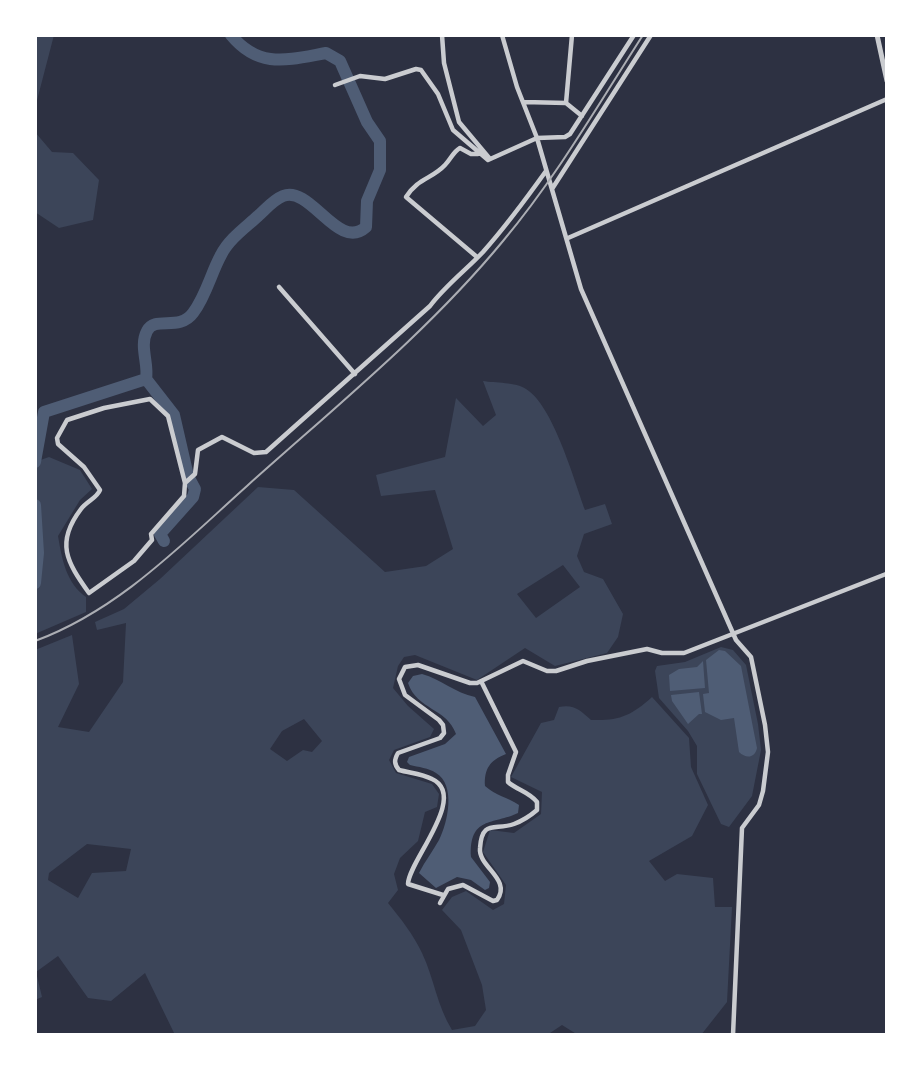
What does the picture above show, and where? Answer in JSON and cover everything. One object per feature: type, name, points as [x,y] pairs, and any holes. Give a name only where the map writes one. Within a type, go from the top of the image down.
[{"type":"street","points":[[442,35],[444,63],[459,122],[490,159]]},
{"type":"street","points":[[502,35],[537,138],[581,289],[736,640],[751,657],[768,752],[759,805],[742,828],[733,1035]]},
{"type":"street","points":[[566,103],[572,35]]},
{"type":"street","points":[[338,84],[360,76],[386,79],[416,69],[421,70],[439,94],[453,130],[488,160],[537,138],[567,136],[634,35]]},
{"type":"street","points":[[552,189],[651,35]]},
{"type":"street","points":[[877,35],[887,81]]},
{"type":"street","points":[[568,238],[887,99]]},
{"type":"street","points":[[524,102],[566,103],[582,116]]},
{"type":"street","points":[[477,257],[406,197],[422,178],[442,168],[455,150],[460,148],[480,154]]},
{"type":"street","points":[[188,480],[168,416],[150,399],[104,408],[66,420],[57,439],[58,444],[84,467],[100,490],[72,521],[65,543],[68,559],[89,593],[134,561],[152,540],[151,534],[184,496],[198,450],[222,437],[259,455],[266,452],[430,306],[520,208],[547,171]]},
{"type":"street","points":[[279,287],[355,374]]},
{"type":"street","points":[[443,895],[408,884],[414,865],[432,836],[444,800],[443,791],[433,779],[399,770],[395,759],[398,753],[407,748],[440,738],[444,733],[443,725],[405,695],[399,679],[405,667],[418,665],[470,683],[481,681],[523,662],[532,663],[547,671],[556,671],[587,661],[647,649],[684,653],[886,574]]},
{"type":"street","points":[[440,903],[448,889],[463,885],[493,901],[497,900],[501,890],[498,880],[483,861],[479,851],[484,831],[490,827],[512,825],[537,810],[537,802],[531,795],[514,788],[508,782],[516,751],[481,681]]},
{"type":"shaded area","points":[[35,35],[54,35],[35,108]]},
{"type":"shaded area","points":[[35,132],[52,152],[73,153],[99,180],[93,220],[59,228],[35,212]]},
{"type":"shaded area","points":[[483,381],[511,384],[526,389],[536,398],[554,426],[585,510],[605,504],[612,524],[584,534],[577,556],[584,572],[603,579],[623,614],[618,637],[607,653],[555,666],[525,648],[477,680],[415,655],[404,657],[398,666],[393,688],[408,706],[434,729],[430,737],[394,750],[389,760],[396,773],[432,784],[439,794],[437,807],[425,812],[418,841],[400,858],[394,874],[398,890],[388,903],[411,933],[422,953],[452,1030],[475,1026],[486,1010],[482,985],[461,930],[442,910],[452,897],[466,891],[493,910],[504,904],[506,885],[483,852],[490,830],[514,833],[541,814],[542,792],[511,777],[541,723],[554,720],[559,707],[569,706],[591,720],[609,720],[631,713],[652,697],[689,738],[691,767],[708,805],[692,836],[649,861],[665,881],[677,874],[713,878],[715,907],[732,907],[727,1002],[701,1035],[578,1035],[562,1025],[547,1035],[175,1035],[145,973],[111,1001],[88,998],[58,956],[36,972],[42,997],[35,1000],[35,650],[72,635],[79,684],[58,727],[89,732],[123,682],[126,623],[97,630],[95,622],[124,609],[258,487],[294,490],[385,572],[426,566],[453,549],[435,490],[381,496],[376,475],[445,457],[456,398],[483,426],[496,415]],"holes":[[[563,565],[580,587],[536,618],[517,594]],[[304,719],[322,741],[312,752],[303,750],[287,761],[270,749],[282,731]],[[87,844],[131,849],[126,871],[92,873],[78,898],[48,880],[49,873]]]},
{"type":"shaded area","points":[[49,457],[80,470],[92,489],[80,500],[58,536],[69,578],[86,597],[86,612],[35,634],[35,462]]},
{"type":"shaded area","points":[[721,647],[733,650],[746,665],[761,750],[752,796],[729,827],[721,824],[697,774],[697,746],[688,731],[659,698],[655,671],[657,666],[685,662]]},
{"type":"shaded area","points":[[719,650],[725,651],[741,666],[757,748],[750,756],[739,752],[734,718],[721,720],[705,712],[703,694],[709,693],[706,660]]},
{"type":"shaded area","points":[[703,661],[705,688],[670,691],[669,675],[679,669],[697,667]]},
{"type":"shaded area","points":[[422,674],[475,697],[506,754],[489,766],[485,786],[519,805],[518,813],[484,824],[474,835],[471,857],[490,882],[489,888],[485,890],[471,880],[457,877],[436,888],[419,873],[442,832],[448,795],[446,786],[436,773],[407,762],[409,757],[445,744],[456,734],[446,719],[412,692],[408,683],[413,676]]},
{"type":"shaded area","points":[[699,692],[702,714],[688,724],[672,701],[671,695]]},
{"type":"waterway","points":[[35,462],[44,412],[146,379],[144,343],[147,331],[156,324],[181,322],[193,313],[224,249],[276,200],[293,195],[304,200],[345,231],[356,232],[366,227],[367,201],[380,170],[380,141],[367,122],[340,61],[326,53],[286,59],[263,57],[252,53],[231,35]]},
{"type":"waterway","points":[[146,379],[174,415],[188,476],[195,489],[193,497],[160,534],[164,541]]},
{"type":"waterway","points":[[35,505],[38,553],[35,583]]},
{"type":"railway","points":[[35,641],[94,612],[148,574],[380,368],[444,307],[503,241],[541,192],[643,35]]}]
